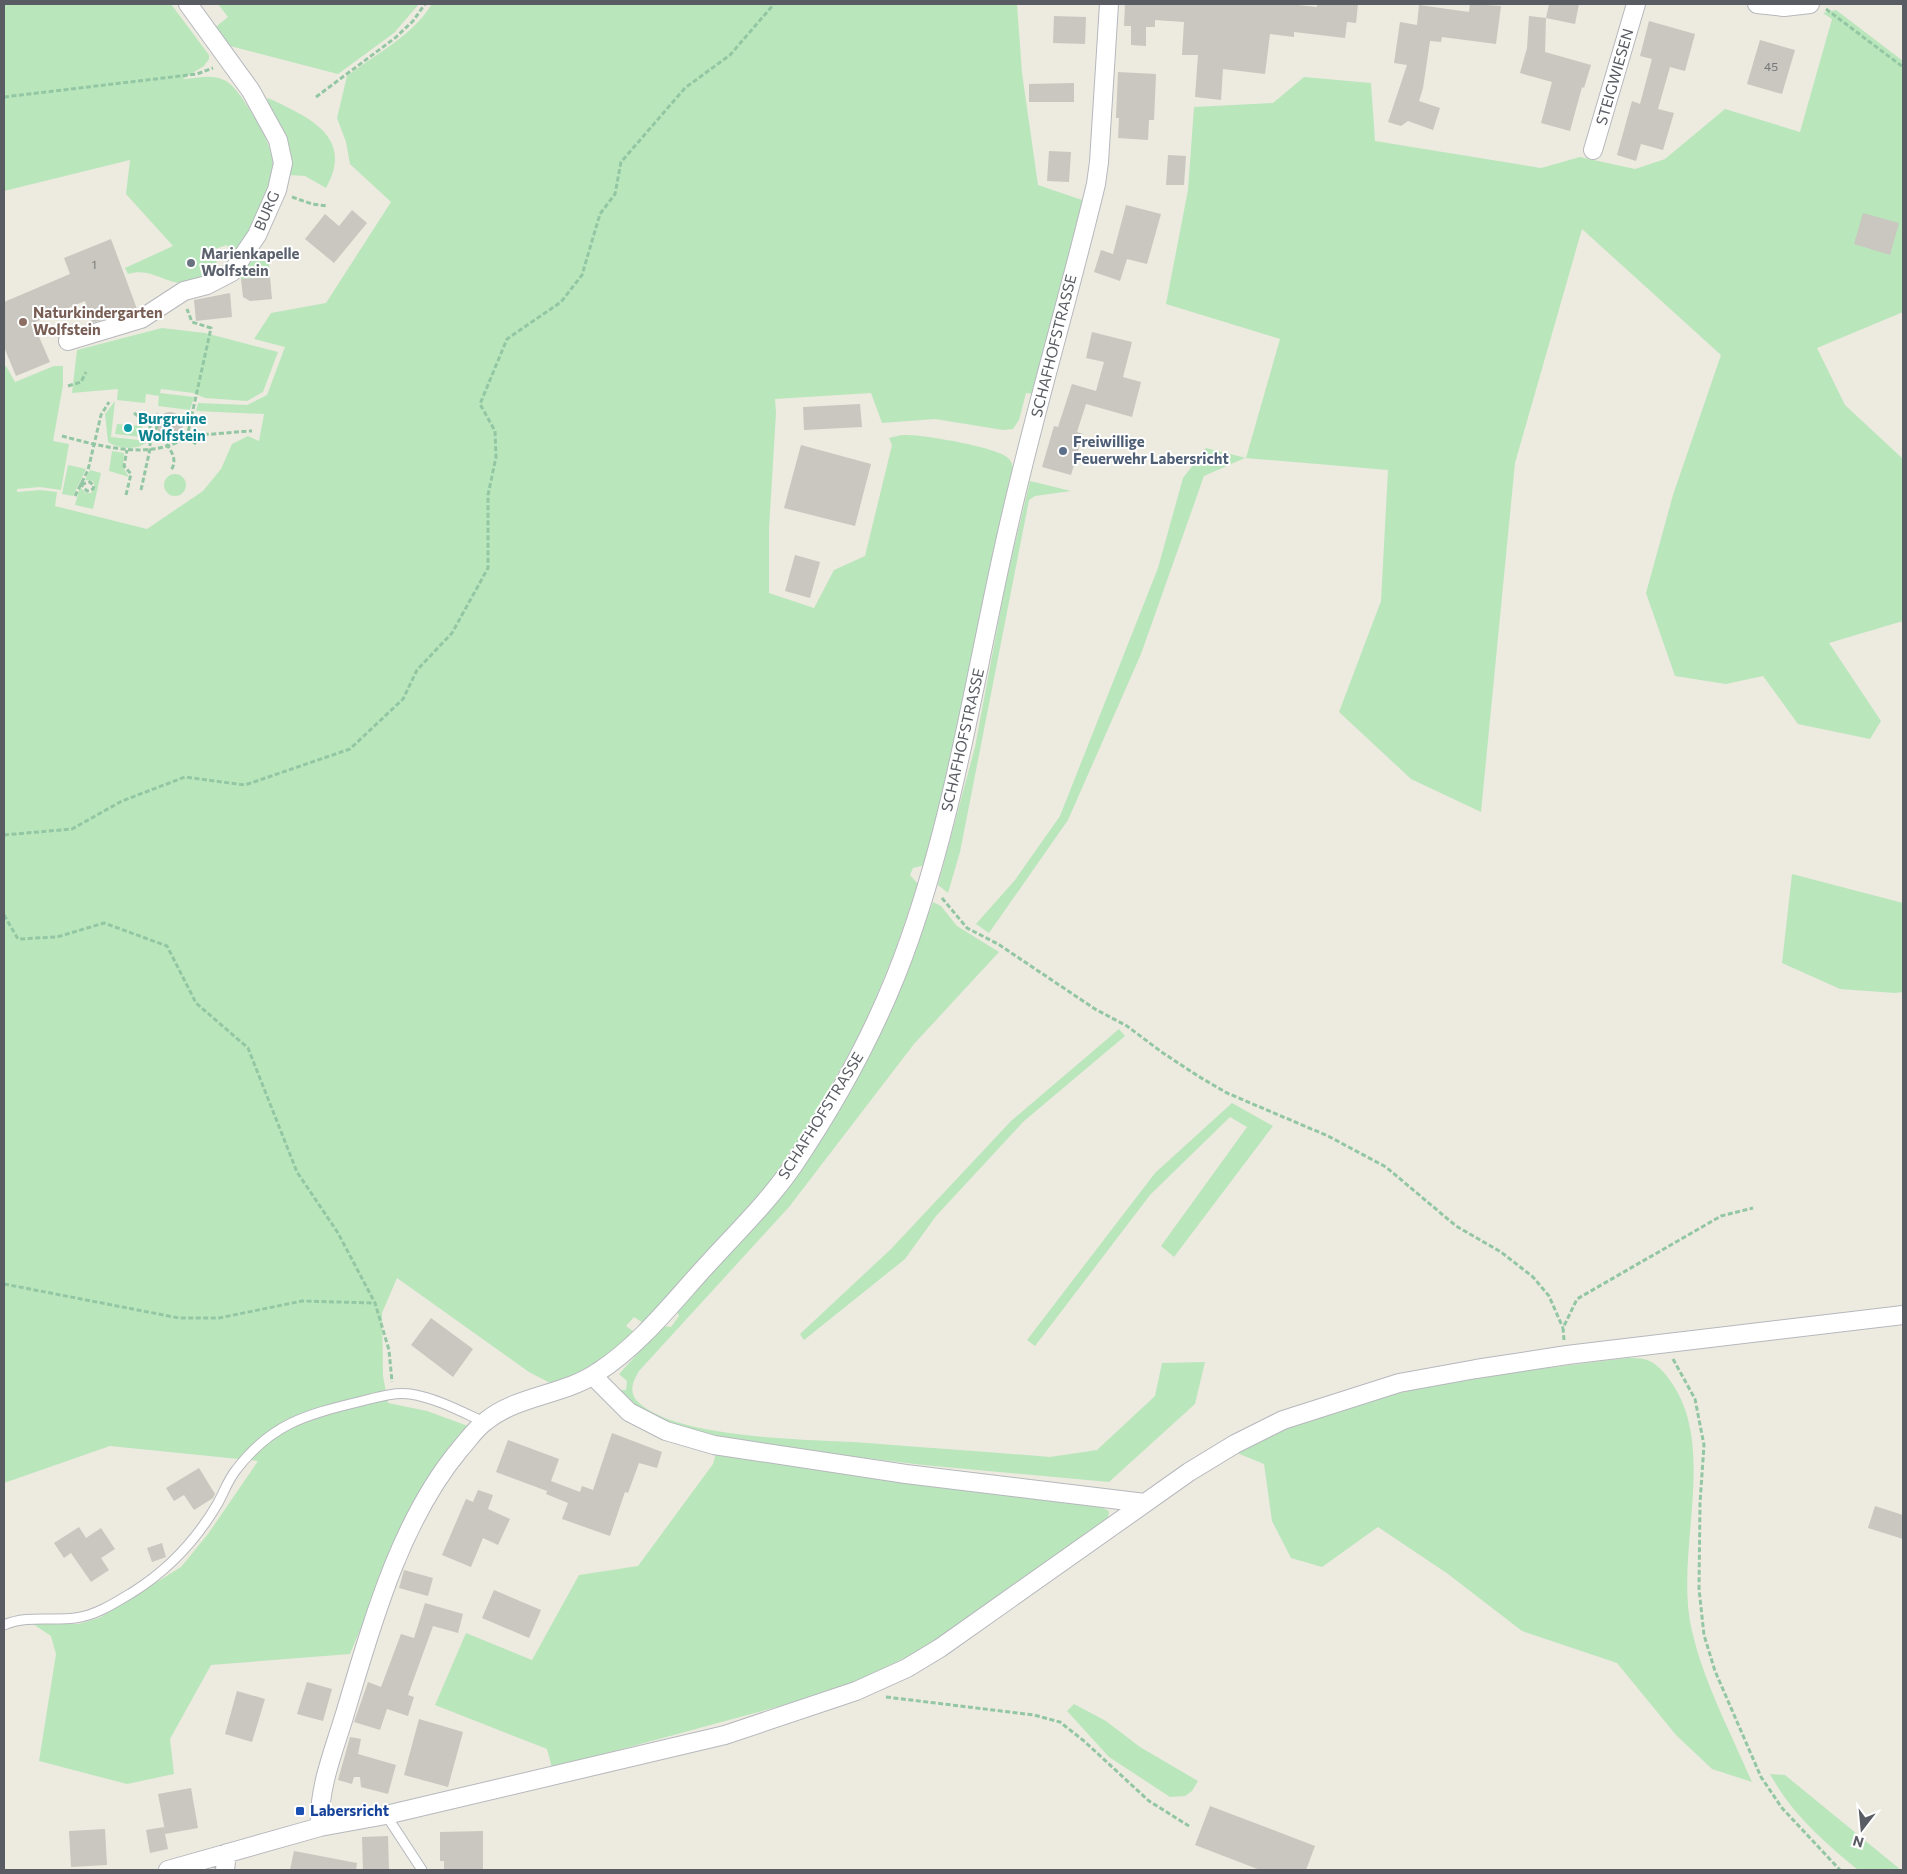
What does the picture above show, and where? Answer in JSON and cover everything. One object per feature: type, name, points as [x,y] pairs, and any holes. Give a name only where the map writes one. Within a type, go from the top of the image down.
[{"type":"street","name":"BURG","points":[[68,341],[141,319],[184,291],[207,284],[232,272],[257,235],[277,190],[283,163],[281,151],[269,122],[251,91],[188,4]]},
{"type":"street","name":"SCHAFHOFSTRASSE","points":[[484,1422],[528,1399],[593,1376],[613,1362],[664,1312],[764,1203],[791,1168],[857,1060],[879,1015],[908,943],[928,884],[967,727],[1007,533],[1096,184],[1100,152],[1109,4]]},
{"type":"street","name":"STEIGWIESEN","points":[[1593,150],[1636,4]]},
{"type":"street","points":[[1768,5],[1810,4]]},
{"type":"street","points":[[168,1870],[320,1827],[386,1815],[725,1735],[856,1691],[907,1668],[940,1648],[1145,1503],[1235,1444],[1283,1420],[1400,1383],[1567,1355],[1903,1315]]},
{"type":"street","points":[[593,1376],[629,1412],[666,1431],[714,1446],[906,1474],[1145,1503]]},
{"type":"street","points":[[320,1827],[321,1794],[360,1663],[392,1573],[428,1492],[456,1454],[484,1422]]},
{"type":"street","points":[[225,1870],[227,1853]]},
{"type":"lane","points":[[4,1625],[29,1619],[75,1618],[93,1614],[133,1592],[170,1565],[192,1540],[218,1504],[235,1471],[257,1446],[278,1430],[307,1415],[393,1394],[428,1398],[484,1422]]},
{"type":"lane","points":[[386,1815],[422,1870]]},
{"type":"path","points":[[316,97],[395,38],[413,21],[425,4]]},
{"type":"path","points":[[4,835],[72,829],[122,801],[185,778],[245,785],[350,749],[403,699],[417,670],[452,633],[488,568],[488,496],[496,457],[495,430],[480,404],[507,339],[560,302],[582,276],[600,214],[615,194],[621,162],[685,88],[730,55],[774,4]]},
{"type":"path","points":[[1819,4],[1903,66]]},
{"type":"path","points":[[4,97],[197,74]]},
{"type":"path","points":[[285,194],[312,204],[327,206]]},
{"type":"path","points":[[62,436],[127,450],[150,450],[187,437],[190,433],[210,328],[190,320],[184,291]]},
{"type":"path","points":[[68,386],[81,382],[86,372]]},
{"type":"path","points":[[75,496],[88,470],[101,415],[109,402]]},
{"type":"path","points":[[134,413],[150,425]]},
{"type":"path","points":[[141,490],[150,450],[150,425],[159,414]]},
{"type":"path","points":[[157,425],[156,430],[167,445],[174,462],[172,470]]},
{"type":"path","points":[[190,433],[201,435],[212,432],[252,431]]},
{"type":"path","points":[[187,437],[196,444]]},
{"type":"path","points":[[126,495],[131,476],[124,466],[127,450]]},
{"type":"path","points":[[928,884],[967,928],[998,944],[1095,1009],[1128,1026],[1163,1053],[1198,1076],[1227,1093],[1328,1136],[1386,1167],[1456,1226],[1501,1252],[1534,1277],[1549,1296],[1562,1328],[1567,1355]]},
{"type":"path","points":[[4,916],[18,939],[56,938],[104,923],[167,946],[196,1003],[248,1048],[297,1172],[338,1233],[375,1303],[389,1350],[393,1394]]},
{"type":"path","points":[[1562,1328],[1577,1299],[1721,1216],[1753,1208]]},
{"type":"path","points":[[4,1284],[179,1318],[218,1318],[302,1301],[375,1303]]},
{"type":"path","points":[[1669,1343],[1674,1363],[1695,1399],[1704,1445],[1700,1512],[1699,1589],[1704,1635],[1715,1671],[1761,1777],[1782,1808],[1840,1870]]},
{"type":"path","points":[[856,1691],[905,1700],[1034,1715],[1060,1722],[1084,1741],[1149,1801],[1190,1826]]},
{"type":"green space","points":[[4,4],[171,4],[209,55],[209,59],[204,66],[183,79],[214,77],[230,84],[237,91],[257,122],[273,159],[271,186],[257,218],[234,259],[227,245],[212,250],[221,273],[192,283],[175,282],[143,272],[128,274],[125,268],[173,246],[126,194],[130,160],[4,191]]},
{"type":"green space","points":[[218,4],[419,4],[394,33],[338,74],[226,45],[213,29],[228,17]]},
{"type":"green space","points":[[432,4],[1017,4],[1022,73],[1038,185],[1085,201],[1034,394],[1026,393],[1019,420],[1013,429],[1003,430],[935,419],[882,423],[871,393],[775,399],[776,413],[769,529],[769,593],[814,608],[834,570],[865,556],[892,445],[889,438],[913,435],[974,445],[1007,457],[1011,461],[1013,470],[955,745],[925,865],[913,868],[910,875],[918,884],[894,954],[863,1029],[804,1133],[766,1187],[643,1323],[634,1317],[626,1326],[634,1332],[596,1362],[552,1384],[529,1372],[397,1278],[382,1313],[383,1376],[388,1403],[427,1411],[468,1426],[414,1500],[350,1654],[211,1665],[170,1739],[174,1774],[127,1784],[39,1761],[56,1654],[51,1636],[33,1624],[78,1624],[99,1618],[181,1567],[208,1534],[258,1461],[110,1446],[4,1483],[4,367],[6,366],[15,382],[54,366],[63,366],[63,385],[53,441],[69,444],[61,490],[40,487],[17,489],[17,492],[40,490],[57,492],[55,506],[147,529],[203,491],[221,469],[232,444],[248,436],[259,441],[264,414],[196,411],[198,403],[247,405],[267,395],[285,347],[254,339],[271,313],[326,303],[391,202],[350,164],[346,142],[337,118],[347,76],[404,35],[424,16]]},
{"type":"green space","points":[[1836,10],[1903,61],[1903,312],[1817,348],[1845,405],[1903,459],[1903,621],[1829,643],[1881,721],[1870,739],[1798,724],[1763,676],[1726,684],[1675,676],[1646,593],[1673,495],[1721,355],[1582,229],[1515,463],[1481,812],[1411,779],[1339,712],[1381,601],[1388,470],[1245,458],[1204,476],[1141,654],[1068,820],[989,933],[976,924],[1015,880],[1060,816],[1158,568],[1183,478],[1206,448],[1246,458],[1280,339],[1166,304],[1188,190],[1194,107],[1273,103],[1304,77],[1371,83],[1375,141],[1541,168],[1580,157],[1635,169],[1665,159],[1725,109],[1800,132],[1832,19],[1823,13]]},
{"type":"green space","points":[[268,98],[312,121],[331,142],[335,155],[333,170],[326,188],[305,176],[288,175],[265,104]]},
{"type":"green space","points":[[254,252],[268,253],[270,277],[241,279],[241,273]]},
{"type":"green space","points":[[162,328],[205,333],[278,352],[263,392],[247,401],[205,398],[193,393],[161,389],[160,393],[194,397],[190,410],[158,406],[159,396],[146,394],[145,403],[117,400],[118,389],[72,393],[77,350]]},
{"type":"green space","points":[[115,401],[111,437],[148,441],[144,444],[128,448],[108,442],[105,414]]},
{"type":"green space","points":[[117,424],[142,426],[141,437],[115,434]]},
{"type":"green space","points":[[112,451],[124,453],[123,467],[129,477],[109,471]]},
{"type":"green space","points":[[68,465],[86,469],[73,496],[62,494]]},
{"type":"green space","points":[[90,470],[101,473],[93,509],[75,505],[80,487],[86,493],[91,493],[95,488],[93,481],[85,480]]},
{"type":"green space","points":[[175,474],[185,481],[186,485],[179,495],[175,496],[165,489],[164,485],[171,475]]},
{"type":"green space","points":[[1030,481],[1071,491],[1035,496],[1029,500],[960,852],[948,893],[938,885],[975,747],[1006,581]]},
{"type":"green space","points":[[1792,874],[1903,903],[1903,992],[1840,989],[1782,963]]},
{"type":"green space","points":[[933,902],[941,906],[957,926],[999,952],[914,1044],[789,1207],[639,1371],[633,1383],[633,1394],[638,1402],[657,1415],[683,1424],[714,1431],[781,1438],[1050,1457],[1097,1450],[1155,1396],[1162,1363],[1205,1362],[1195,1404],[1109,1482],[923,1465],[734,1442],[661,1422],[622,1398],[619,1390],[626,1390],[627,1381],[619,1374],[663,1326],[671,1327],[679,1316],[677,1311],[775,1204],[829,1127],[851,1090],[892,1009]]},
{"type":"green space","points":[[1119,1029],[1125,1036],[1024,1121],[936,1216],[905,1259],[804,1340],[800,1334],[891,1249],[1011,1121]]},
{"type":"green space","points":[[1232,1103],[1273,1126],[1174,1257],[1161,1246],[1247,1127],[1230,1117],[1150,1195],[1035,1346],[1027,1340],[1155,1173]]},
{"type":"green space","points":[[1628,1358],[1645,1359],[1662,1370],[1684,1406],[1691,1436],[1694,1468],[1688,1568],[1688,1600],[1692,1631],[1703,1670],[1752,1782],[1712,1769],[1676,1735],[1617,1663],[1522,1631],[1448,1574],[1378,1527],[1322,1567],[1291,1558],[1272,1521],[1264,1464],[1237,1453],[1282,1431],[1329,1413],[1377,1399],[1427,1387],[1478,1378]]},
{"type":"green space","points":[[716,1453],[1101,1507],[1109,1511],[1108,1521],[940,1641],[836,1691],[552,1768],[547,1749],[435,1705],[466,1633],[532,1660],[579,1575],[638,1566],[713,1464]]},
{"type":"green space","points":[[1074,1704],[1106,1721],[1140,1747],[1198,1781],[1192,1791],[1185,1796],[1170,1797],[1109,1757],[1067,1711]]},
{"type":"green space","points":[[1770,1774],[1785,1775],[1901,1870],[1858,1870],[1798,1814]]},
{"type":"building","points":[[1125,4],[1289,4],[1317,7],[1317,4],[1358,4],[1356,23],[1347,22],[1345,38],[1294,32],[1294,37],[1270,34],[1265,74],[1223,69],[1221,100],[1195,97],[1198,55],[1182,55],[1184,22],[1155,20],[1155,27],[1146,27],[1146,46],[1131,45],[1131,26],[1124,26]]},
{"type":"building","points":[[1470,4],[1501,6],[1496,44],[1442,37],[1441,42],[1430,41],[1423,88],[1419,101],[1440,108],[1433,130],[1408,121],[1401,126],[1388,122],[1407,65],[1394,63],[1400,22],[1417,25],[1419,5],[1469,12]]},
{"type":"building","points":[[1549,4],[1579,4],[1575,24],[1546,18]]},
{"type":"building","points":[[1054,16],[1086,17],[1085,44],[1053,43]]},
{"type":"building","points":[[1529,16],[1546,18],[1545,52],[1591,65],[1584,88],[1582,87],[1570,131],[1541,123],[1552,82],[1520,73],[1527,48]]},
{"type":"building","points":[[1649,21],[1695,34],[1685,71],[1670,67],[1658,109],[1674,113],[1663,150],[1641,144],[1636,161],[1617,155],[1632,101],[1640,104],[1652,59],[1640,56]]},
{"type":"building","points":[[1760,40],[1795,50],[1782,94],[1747,84]]},
{"type":"building","points":[[1118,72],[1156,74],[1154,120],[1149,120],[1148,140],[1118,138],[1119,118],[1116,118]]},
{"type":"building","points":[[1074,83],[1074,102],[1029,102],[1029,84]]},
{"type":"building","points":[[1049,151],[1071,152],[1069,182],[1047,181]]},
{"type":"building","points":[[1168,155],[1186,156],[1184,185],[1166,185]]},
{"type":"building","points":[[1126,205],[1161,214],[1147,264],[1127,259],[1120,281],[1094,272],[1101,250],[1113,254]]},
{"type":"building","points":[[352,210],[367,223],[334,263],[305,239],[325,214],[339,226]]},
{"type":"building","points":[[1863,213],[1899,223],[1890,255],[1854,244]]},
{"type":"building","points":[[111,239],[137,309],[92,323],[85,301],[33,323],[50,362],[16,376],[4,347],[4,302],[70,274],[64,258]]},
{"type":"building","points":[[270,277],[272,299],[250,301],[243,297],[241,279]]},
{"type":"building","points":[[230,293],[232,317],[196,321],[194,300]]},
{"type":"building","points":[[1092,332],[1132,342],[1123,377],[1141,382],[1132,417],[1086,404],[1077,432],[1083,434],[1071,475],[1042,467],[1054,426],[1058,427],[1072,384],[1096,391],[1104,362],[1086,358]]},
{"type":"building","points":[[860,404],[862,427],[804,430],[803,407]]},
{"type":"building","points":[[170,412],[179,416],[183,425],[179,434],[170,438],[161,434],[157,425],[161,416]]},
{"type":"building","points":[[801,445],[871,464],[855,526],[784,508]]},
{"type":"building","points":[[795,555],[820,562],[810,598],[785,591]]},
{"type":"building","points":[[431,1318],[473,1349],[453,1377],[411,1345]]},
{"type":"building","points":[[612,1433],[662,1452],[657,1468],[639,1463],[628,1493],[625,1492],[610,1536],[562,1519],[568,1503],[546,1494],[548,1489],[547,1491],[496,1472],[508,1440],[559,1459],[551,1481],[580,1492],[582,1486],[593,1490]]},
{"type":"building","points":[[199,1468],[215,1494],[213,1498],[194,1510],[184,1495],[174,1501],[166,1488]]},
{"type":"building","points":[[478,1490],[493,1495],[488,1509],[510,1519],[498,1545],[483,1538],[471,1567],[442,1555],[466,1499],[473,1502]]},
{"type":"building","points":[[1875,1506],[1903,1515],[1903,1539],[1868,1528]]},
{"type":"building","points":[[79,1527],[86,1538],[101,1528],[115,1549],[101,1558],[109,1570],[91,1582],[71,1553],[64,1558],[54,1543]]},
{"type":"building","points":[[162,1543],[166,1557],[152,1562],[147,1548]]},
{"type":"building","points":[[404,1570],[433,1578],[428,1596],[399,1588]]},
{"type":"building","points":[[494,1590],[541,1610],[529,1638],[482,1618]]},
{"type":"building","points":[[425,1603],[463,1614],[458,1633],[433,1626],[408,1695],[414,1697],[408,1716],[387,1709],[380,1730],[354,1722],[368,1682],[381,1687],[401,1634],[414,1638]]},
{"type":"building","points":[[307,1682],[332,1689],[323,1721],[297,1714]]},
{"type":"building","points":[[237,1691],[265,1699],[252,1742],[225,1734]]},
{"type":"building","points":[[419,1719],[463,1732],[448,1787],[404,1775]]},
{"type":"building","points":[[350,1737],[361,1739],[358,1754],[396,1765],[388,1794],[361,1787],[360,1777],[354,1777],[352,1784],[338,1780]]},
{"type":"building","points":[[191,1788],[198,1828],[165,1834],[168,1849],[150,1853],[146,1830],[164,1827],[165,1831],[158,1794]]},
{"type":"building","points":[[1210,1806],[1315,1846],[1306,1870],[1260,1870],[1195,1845]]},
{"type":"building","points":[[105,1829],[107,1865],[71,1867],[69,1831]]},
{"type":"building","points":[[483,1831],[483,1870],[444,1870],[444,1861],[440,1861],[440,1832]]},
{"type":"building","points":[[388,1836],[389,1870],[363,1870],[362,1837]]},
{"type":"building","points":[[294,1851],[357,1863],[356,1870],[290,1870]]},
{"type":"place","name":"Marienkapelle Wolfstein","points":[[191,263]]},
{"type":"place","name":"Naturkindergarten Wolfstein","points":[[23,322]]},
{"type":"place","name":"Burgruine Wolfstein","points":[[128,428]]},
{"type":"place","name":"Freiwillige Feuerwehr Labersricht","points":[[1063,451]]},
{"type":"place","name":"Labersricht","points":[[300,1811]]}]
